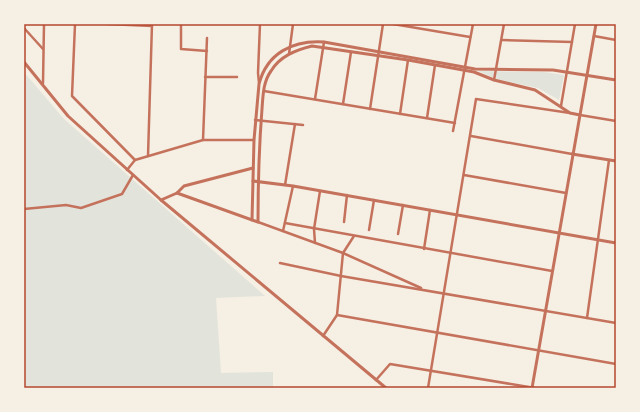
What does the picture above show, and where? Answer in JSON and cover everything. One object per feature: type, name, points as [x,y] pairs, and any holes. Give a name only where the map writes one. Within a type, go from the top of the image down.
[{"type":"street","points":[[42,83],[44,24]]},
{"type":"street","points":[[75,24],[72,96],[135,160]]},
{"type":"street","points":[[107,24],[152,25],[148,156]]},
{"type":"street","points":[[181,24],[181,49],[207,51]]},
{"type":"street","points":[[259,84],[260,24]]},
{"type":"street","points":[[288,54],[293,24]]},
{"type":"street","points":[[370,109],[383,24]]},
{"type":"street","points":[[393,24],[470,37]]},
{"type":"street","points":[[453,131],[473,24]]},
{"type":"street","points":[[494,80],[504,24]]},
{"type":"street","points":[[561,106],[575,24]]},
{"type":"street","points":[[532,388],[596,24]]},
{"type":"street","points":[[24,28],[43,50]]},
{"type":"street","points":[[594,36],[616,40]]},
{"type":"street","points":[[203,140],[207,38]]},
{"type":"street","points":[[502,40],[572,42]]},
{"type":"street","points":[[252,220],[255,120],[259,84],[261,76],[272,58],[281,51],[290,47],[311,41],[324,42],[464,68],[494,80],[535,90],[570,113]]},
{"type":"street","points":[[315,99],[324,42]]},
{"type":"street","points":[[258,222],[258,181],[261,121],[266,78],[277,63],[288,54],[299,49],[312,46],[323,47],[435,65],[475,69],[567,71],[616,80]]},
{"type":"street","points":[[343,104],[351,52]]},
{"type":"street","points":[[400,114],[408,60]]},
{"type":"street","points":[[24,62],[68,116],[127,170],[322,336],[386,388]]},
{"type":"street","points":[[426,118],[435,65]]},
{"type":"street","points":[[205,77],[237,77]]},
{"type":"street","points":[[264,91],[454,123]]},
{"type":"street","points":[[428,388],[444,293],[449,253],[471,136],[476,99],[616,121]]},
{"type":"street","points":[[255,120],[303,125]]},
{"type":"street","points":[[285,185],[295,124]]},
{"type":"street","points":[[471,136],[616,161]]},
{"type":"street","points":[[127,170],[135,160],[203,140],[254,140]]},
{"type":"street","points":[[587,318],[609,160]]},
{"type":"street","points":[[161,200],[177,193],[184,186],[253,168]]},
{"type":"street","points":[[24,209],[66,205],[81,208],[122,194],[133,175]]},
{"type":"street","points":[[464,175],[566,193]]},
{"type":"street","points":[[253,181],[292,186],[456,214],[616,243]]},
{"type":"street","points":[[283,231],[292,186]]},
{"type":"street","points":[[315,243],[314,229],[320,191]]},
{"type":"street","points":[[177,193],[343,253],[425,290]]},
{"type":"street","points":[[344,222],[347,196]]},
{"type":"street","points":[[370,230],[374,200]]},
{"type":"street","points":[[398,234],[403,205]]},
{"type":"street","points":[[424,249],[430,210]]},
{"type":"street","points":[[285,223],[552,271]]},
{"type":"street","points":[[322,336],[337,315],[343,253],[354,236]]},
{"type":"street","points":[[280,263],[341,276],[616,323]]},
{"type":"street","points":[[337,315],[616,364]]},
{"type":"street","points":[[376,380],[390,364],[535,388]]},
{"type":"shaded area","points":[[478,71],[544,72],[564,75],[559,100],[538,88],[499,80]]},
{"type":"shaded area","points":[[24,72],[64,119],[265,296],[216,298],[221,373],[273,372],[273,388],[24,388]]}]
